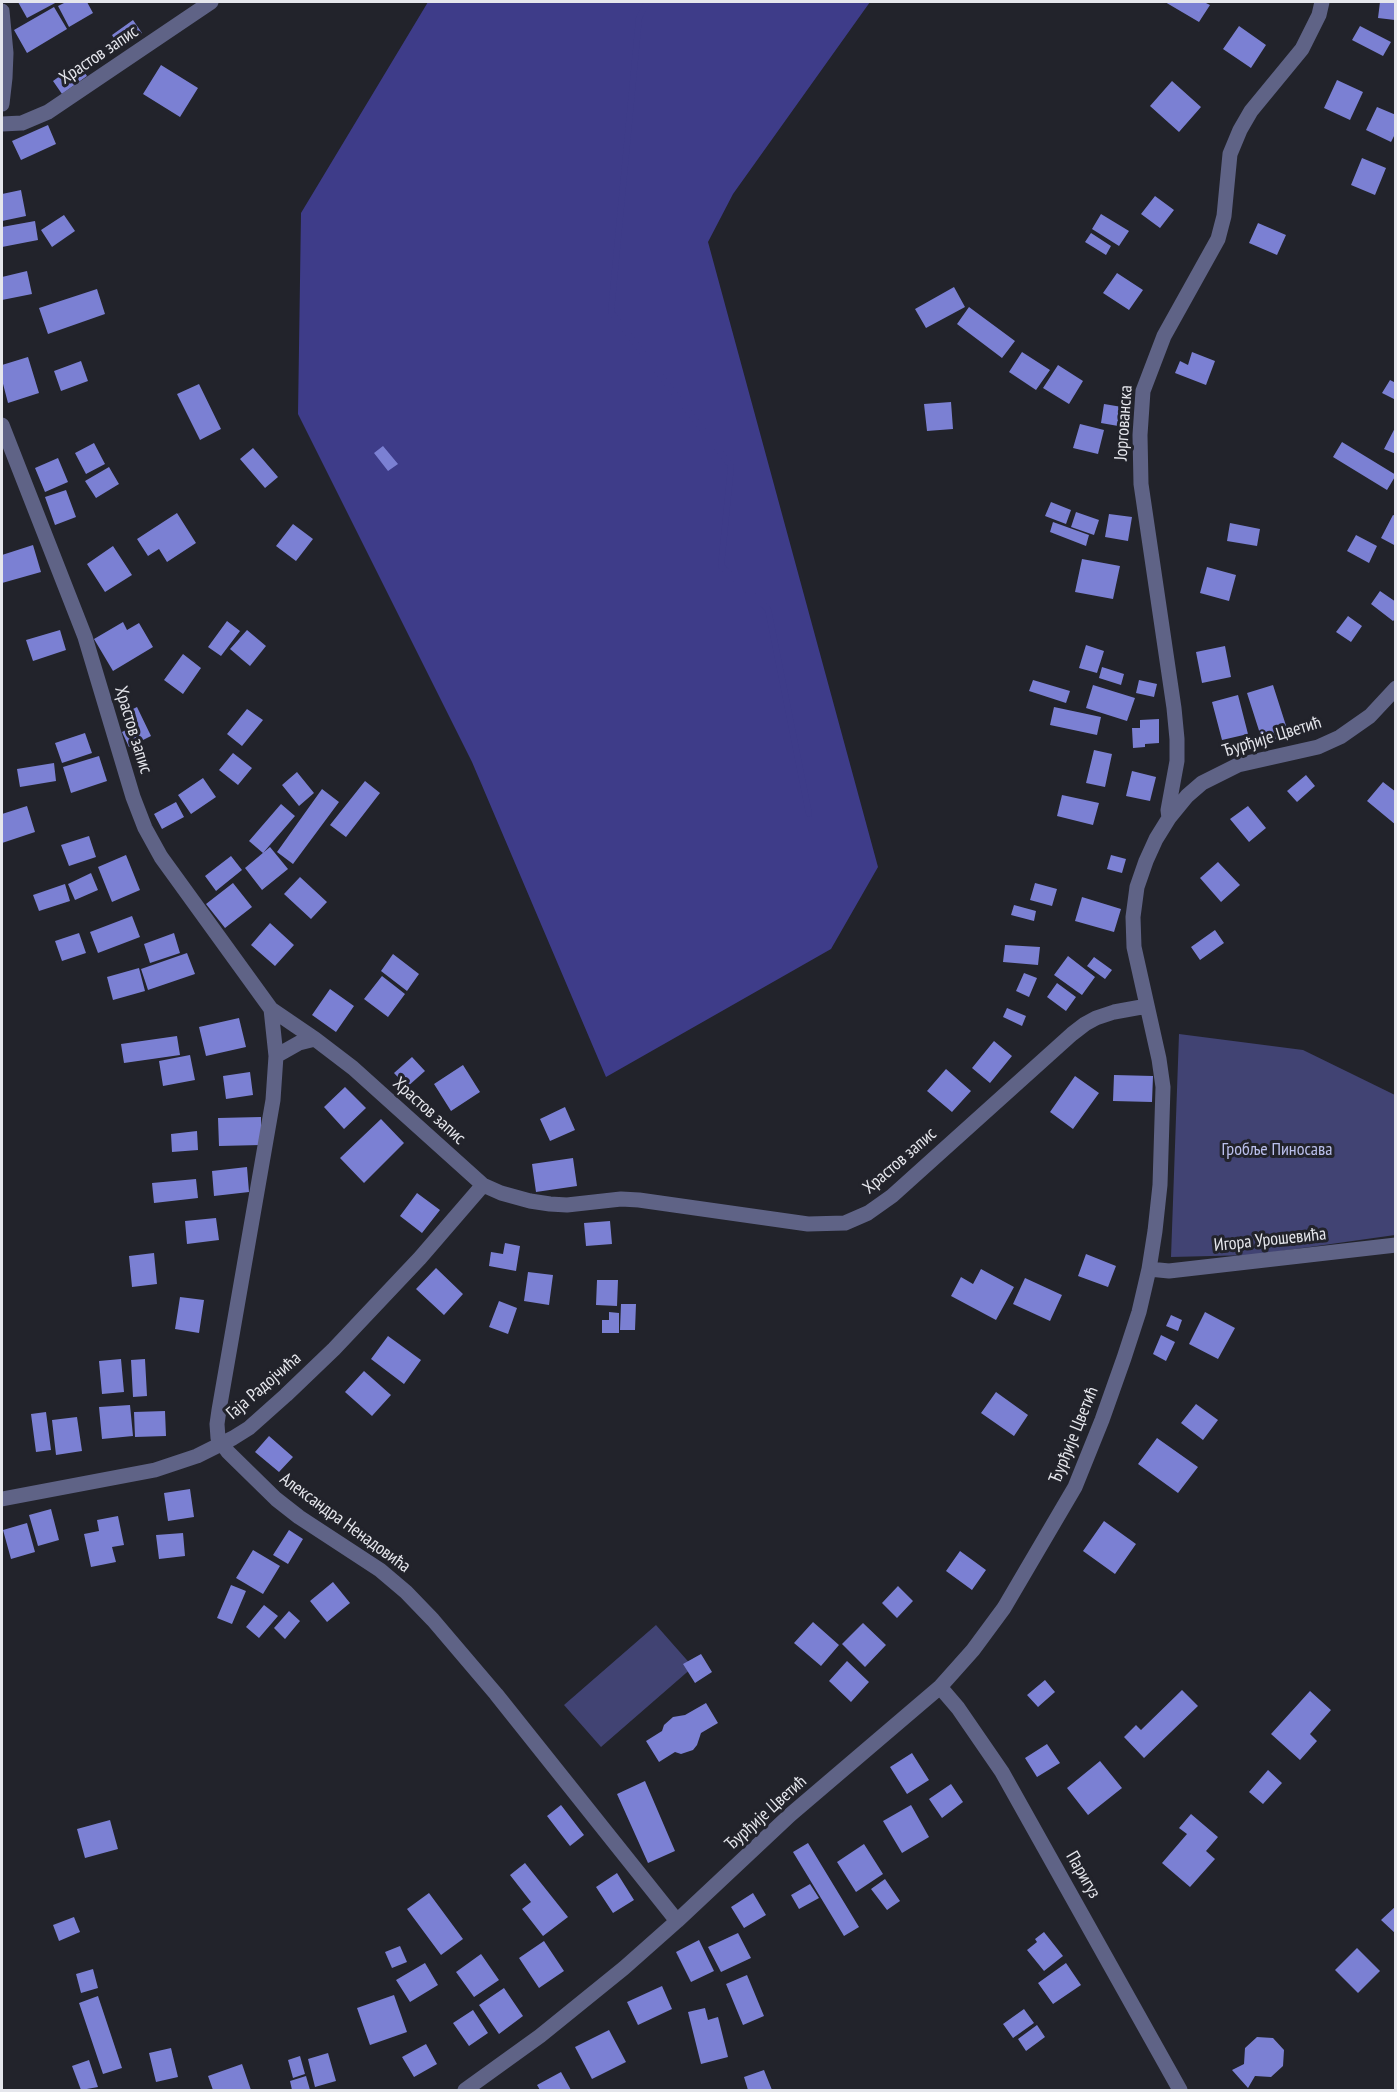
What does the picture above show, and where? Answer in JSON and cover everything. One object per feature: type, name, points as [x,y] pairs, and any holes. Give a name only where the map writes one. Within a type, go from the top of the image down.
[{"type":"street","name":"Храстов запис","points":[[2,124],[22,123],[48,112],[211,2]]},
{"type":"street","name":"Јоргованска","points":[[1169,818],[1168,810],[1177,761],[1177,739],[1141,484],[1140,435],[1143,390],[1164,336],[1218,239],[1224,216],[1230,154],[1240,130],[1251,111],[1302,49],[1319,15],[1322,2]]},
{"type":"street","points":[[2,11],[6,53],[2,104]]},
{"type":"street","name":"Храстов запис","points":[[2,425],[85,637],[133,797],[161,856],[271,1008],[353,1068],[483,1185],[501,1193],[550,1204],[567,1205],[621,1199],[639,1200],[808,1224],[844,1223],[868,1213],[892,1196],[1085,1024],[1114,1012],[1147,1006]]},
{"type":"street","name":"Ђурђије Цветић","points":[[465,2091],[540,2036],[624,1968],[790,1815],[940,1688],[973,1650],[1004,1608],[1075,1487],[1124,1358],[1139,1312],[1149,1269],[1160,1185],[1162,1087],[1159,1059],[1134,947],[1133,917],[1137,887],[1146,861],[1169,818],[1187,796],[1202,783],[1238,765],[1318,747],[1340,736],[1370,716],[1395,688]]},
{"type":"street","points":[[221,1445],[216,1434],[217,1424],[273,1100],[276,1056],[271,1008]]},
{"type":"street","points":[[276,1056],[299,1043],[315,1039]]},
{"type":"street","name":"Гаја Радојчића","points":[[2,1499],[155,1470],[197,1456],[249,1428],[334,1349],[420,1258],[483,1185]]},
{"type":"street","name":"Игора Урошевића","points":[[1149,1269],[1169,1271],[1395,1245]]},
{"type":"street","name":"Александра Ненадовића","points":[[221,1445],[276,1499],[299,1517],[380,1570],[406,1592],[433,1620],[496,1694],[677,1921]]},
{"type":"street","name":"Паригуз","points":[[940,1688],[958,1708],[1002,1772],[1180,2091]]},
{"type":"green space","name":"Гробље Пиносава","points":[[1179,1034],[1303,1050],[1395,1095],[1395,1235],[1253,1255],[1171,1257]]},
{"type":"green space","points":[[656,1625],[693,1667],[601,1747],[564,1705]]},
{"type":"shaded area","points":[[428,2],[870,2],[733,194],[708,242],[878,867],[831,949],[606,1077],[472,762],[298,414],[301,213]]},
{"type":"building","points":[[18,2],[57,2],[27,18]]},
{"type":"building","points":[[66,2],[87,2],[93,13],[69,27],[58,6]]},
{"type":"building","points":[[1165,2],[1204,2],[1210,5],[1199,22]]},
{"type":"building","points":[[1380,2],[1396,2],[1395,20],[1378,18]]},
{"type":"building","points":[[54,7],[67,29],[27,53],[14,30]]},
{"type":"building","points":[[133,20],[142,33],[120,48],[112,35]]},
{"type":"building","points":[[1239,26],[1266,45],[1251,68],[1223,49]]},
{"type":"building","points":[[1360,26],[1391,42],[1383,56],[1352,40]]},
{"type":"building","points":[[78,63],[87,76],[62,94],[53,81]]},
{"type":"building","points":[[161,65],[198,88],[180,117],[143,94]]},
{"type":"building","points":[[1337,80],[1363,92],[1350,120],[1324,108]]},
{"type":"building","points":[[1172,81],[1201,107],[1179,132],[1150,106]]},
{"type":"building","points":[[1377,107],[1396,115],[1396,132],[1391,142],[1366,130]]},
{"type":"building","points":[[48,125],[56,144],[21,160],[12,141]]},
{"type":"building","points":[[1362,158],[1386,168],[1375,195],[1351,185]]},
{"type":"building","points":[[21,190],[26,216],[2,221],[2,194]]},
{"type":"building","points":[[1155,196],[1174,210],[1160,228],[1141,214]]},
{"type":"building","points":[[1101,214],[1129,231],[1119,246],[1092,229]]},
{"type":"building","points":[[64,215],[75,231],[52,247],[41,230]]},
{"type":"building","points":[[35,221],[38,240],[2,247],[2,227]]},
{"type":"building","points":[[1258,223],[1286,235],[1277,255],[1249,243]]},
{"type":"building","points":[[1091,233],[1111,246],[1106,255],[1085,242]]},
{"type":"building","points":[[27,271],[32,294],[2,300],[2,277]]},
{"type":"building","points":[[1117,273],[1143,290],[1129,310],[1103,293]]},
{"type":"building","points":[[954,287],[965,307],[926,328],[915,309]]},
{"type":"building","points":[[97,289],[105,314],[48,334],[39,308]]},
{"type":"building","points":[[969,307],[1015,341],[1002,358],[957,324]]},
{"type":"building","points":[[1022,352],[1050,370],[1036,390],[1009,372]]},
{"type":"building","points":[[1192,352],[1215,361],[1206,385],[1175,373],[1180,361],[1188,365]]},
{"type":"building","points":[[28,357],[39,393],[8,403],[2,380],[2,365]]},
{"type":"building","points":[[81,361],[88,381],[61,391],[54,371]]},
{"type":"building","points":[[1058,365],[1083,381],[1069,404],[1043,388]]},
{"type":"building","points":[[1390,380],[1396,383],[1396,400],[1382,393]]},
{"type":"building","points":[[199,384],[221,429],[200,440],[177,394]]},
{"type":"building","points":[[951,402],[953,429],[927,431],[924,404]]},
{"type":"building","points":[[1104,404],[1128,408],[1124,427],[1101,423]]},
{"type":"building","points":[[1080,424],[1104,430],[1098,454],[1073,448]]},
{"type":"building","points":[[1396,426],[1396,454],[1384,449]]},
{"type":"building","points":[[1342,442],[1396,475],[1387,490],[1333,457]]},
{"type":"building","points":[[94,443],[105,464],[86,474],[75,453]]},
{"type":"building","points":[[383,446],[398,464],[388,471],[374,453]]},
{"type":"building","points":[[253,448],[278,477],[265,488],[240,459]]},
{"type":"building","points":[[58,458],[68,482],[45,492],[35,468]]},
{"type":"building","points":[[109,467],[119,484],[96,498],[85,481]]},
{"type":"building","points":[[66,490],[76,517],[55,525],[45,497]]},
{"type":"building","points":[[1051,502],[1071,510],[1066,524],[1045,516]]},
{"type":"building","points":[[1076,512],[1099,520],[1094,535],[1071,527]]},
{"type":"building","points":[[177,513],[196,543],[167,562],[159,549],[148,556],[137,539]]},
{"type":"building","points":[[1109,514],[1132,517],[1128,541],[1105,537]]},
{"type":"building","points":[[1393,515],[1396,516],[1396,546],[1381,538]]},
{"type":"building","points":[[1053,522],[1089,535],[1086,546],[1050,532]]},
{"type":"building","points":[[1230,523],[1260,529],[1257,546],[1227,541]]},
{"type":"building","points":[[293,524],[313,539],[296,561],[276,546]]},
{"type":"building","points":[[1356,535],[1377,546],[1369,563],[1347,551]]},
{"type":"building","points":[[33,545],[41,572],[2,583],[2,555]]},
{"type":"building","points":[[113,546],[132,575],[105,592],[87,564]]},
{"type":"building","points":[[1082,559],[1120,566],[1113,599],[1075,592]]},
{"type":"building","points":[[1207,567],[1236,575],[1229,601],[1200,593]]},
{"type":"building","points":[[1380,591],[1396,602],[1396,618],[1393,621],[1371,604]]},
{"type":"building","points":[[1348,616],[1362,626],[1351,642],[1336,632]]},
{"type":"building","points":[[227,621],[240,631],[221,656],[208,647]]},
{"type":"building","points":[[123,622],[127,630],[139,623],[153,647],[113,671],[94,639]]},
{"type":"building","points":[[60,630],[66,650],[33,661],[26,640]]},
{"type":"building","points":[[247,630],[266,646],[250,666],[230,649]]},
{"type":"building","points":[[1086,645],[1104,651],[1097,673],[1079,668]]},
{"type":"building","points":[[1225,646],[1231,677],[1202,683],[1196,652]]},
{"type":"building","points":[[183,654],[201,668],[183,694],[164,680]]},
{"type":"building","points":[[1102,667],[1124,674],[1121,685],[1099,678]]},
{"type":"building","points":[[1033,680],[1070,691],[1066,703],[1029,691]]},
{"type":"building","points":[[1139,680],[1157,684],[1154,697],[1136,693]]},
{"type":"building","points":[[1093,685],[1135,698],[1127,721],[1086,708]]},
{"type":"building","points":[[1273,685],[1289,735],[1263,743],[1247,693]]},
{"type":"building","points":[[1238,695],[1248,734],[1222,740],[1212,702]]},
{"type":"building","points":[[137,707],[151,736],[129,747],[122,732],[128,729],[121,715]]},
{"type":"building","points":[[1054,707],[1101,717],[1097,735],[1050,725]]},
{"type":"building","points":[[247,709],[263,720],[242,746],[227,734]]},
{"type":"building","points":[[1159,719],[1159,743],[1133,748],[1132,728],[1140,728],[1140,720]]},
{"type":"building","points":[[85,733],[92,753],[62,763],[55,743]]},
{"type":"building","points":[[1094,750],[1112,754],[1105,787],[1086,783]]},
{"type":"building","points":[[233,753],[252,768],[238,785],[219,770]]},
{"type":"building","points":[[99,756],[107,781],[71,793],[63,767]]},
{"type":"building","points":[[54,763],[56,781],[20,787],[17,769]]},
{"type":"building","points":[[1132,771],[1156,777],[1150,801],[1126,796]]},
{"type":"building","points":[[297,772],[314,793],[299,806],[282,785]]},
{"type":"building","points":[[1306,775],[1315,786],[1297,802],[1287,791]]},
{"type":"building","points":[[203,778],[216,797],[191,814],[178,795]]},
{"type":"building","points":[[365,781],[380,793],[346,837],[330,825]]},
{"type":"building","points":[[1383,782],[1396,792],[1396,825],[1367,801]]},
{"type":"building","points":[[322,789],[339,802],[293,864],[277,852]]},
{"type":"building","points":[[1062,795],[1099,803],[1093,825],[1057,816]]},
{"type":"building","points":[[176,802],[184,817],[162,829],[154,814]]},
{"type":"building","points":[[281,804],[295,816],[263,853],[249,841]]},
{"type":"building","points":[[27,806],[35,832],[2,843],[2,814]]},
{"type":"building","points":[[1248,806],[1266,828],[1249,842],[1230,819]]},
{"type":"building","points":[[89,836],[96,857],[69,866],[61,845]]},
{"type":"building","points":[[270,847],[288,869],[262,890],[245,868]]},
{"type":"building","points":[[126,855],[140,890],[112,902],[98,867]]},
{"type":"building","points":[[1111,855],[1126,859],[1122,873],[1107,869]]},
{"type":"building","points":[[231,856],[242,870],[216,891],[205,876]]},
{"type":"building","points":[[1218,862],[1240,885],[1221,902],[1200,878]]},
{"type":"building","points":[[91,873],[98,890],[75,900],[68,884]]},
{"type":"building","points":[[300,877],[327,902],[311,919],[284,894]]},
{"type":"building","points":[[233,883],[252,907],[225,928],[206,904]]},
{"type":"building","points":[[1035,883],[1057,889],[1052,906],[1030,900]]},
{"type":"building","points":[[65,884],[70,901],[39,911],[33,895]]},
{"type":"building","points":[[1082,897],[1121,909],[1114,932],[1075,921]]},
{"type":"building","points":[[1014,905],[1036,911],[1034,921],[1011,915]]},
{"type":"building","points":[[132,916],[140,937],[98,953],[90,932]]},
{"type":"building","points":[[270,923],[294,945],[275,966],[251,945]]},
{"type":"building","points":[[1215,930],[1224,943],[1200,960],[1191,947]]},
{"type":"building","points":[[79,933],[86,953],[62,961],[55,941]]},
{"type":"building","points":[[174,933],[180,953],[150,963],[144,944]]},
{"type":"building","points":[[1005,945],[1040,947],[1038,965],[1003,962]]},
{"type":"building","points":[[187,953],[195,974],[148,990],[141,969]]},
{"type":"building","points":[[393,954],[419,974],[407,991],[381,971]]},
{"type":"building","points":[[1068,956],[1095,977],[1082,995],[1054,975]]},
{"type":"building","points":[[1094,957],[1112,970],[1105,979],[1087,966]]},
{"type":"building","points":[[139,968],[145,991],[113,1000],[107,977]]},
{"type":"building","points":[[1024,973],[1037,978],[1029,997],[1016,991]]},
{"type":"building","points":[[382,976],[405,994],[388,1017],[364,999]]},
{"type":"building","points":[[1057,983],[1076,997],[1066,1011],[1047,997]]},
{"type":"building","points":[[330,989],[354,1006],[336,1032],[312,1015]]},
{"type":"building","points":[[1007,1008],[1026,1016],[1022,1026],[1003,1017]]},
{"type":"building","points":[[239,1018],[246,1047],[206,1056],[199,1027]]},
{"type":"building","points":[[177,1036],[180,1055],[124,1063],[121,1044]]},
{"type":"building","points":[[994,1041],[1012,1056],[990,1083],[972,1068]]},
{"type":"building","points":[[190,1055],[195,1080],[163,1086],[159,1061]]},
{"type":"building","points":[[412,1057],[425,1071],[407,1087],[394,1073]]},
{"type":"building","points":[[463,1065],[480,1092],[451,1111],[434,1084]]},
{"type":"building","points":[[946,1069],[971,1091],[952,1112],[927,1091]]},
{"type":"building","points":[[250,1072],[253,1095],[226,1099],[223,1076]]},
{"type":"building","points":[[1114,1075],[1153,1076],[1152,1102],[1113,1101]]},
{"type":"building","points":[[1075,1076],[1099,1093],[1073,1129],[1050,1112]]},
{"type":"building","points":[[345,1087],[366,1108],[344,1129],[324,1107]]},
{"type":"building","points":[[565,1107],[575,1130],[550,1141],[540,1119]]},
{"type":"building","points":[[261,1117],[261,1145],[219,1146],[218,1118]]},
{"type":"building","points":[[381,1119],[404,1143],[364,1183],[340,1158]]},
{"type":"building","points":[[197,1131],[198,1150],[172,1152],[171,1134]]},
{"type":"building","points":[[573,1158],[577,1186],[536,1192],[532,1164]]},
{"type":"building","points":[[247,1167],[249,1192],[214,1196],[212,1171]]},
{"type":"building","points":[[196,1179],[198,1198],[154,1203],[152,1183]]},
{"type":"building","points":[[417,1193],[440,1210],[422,1233],[400,1216]]},
{"type":"building","points":[[216,1218],[219,1240],[187,1244],[185,1221]]},
{"type":"building","points":[[610,1221],[612,1244],[586,1246],[584,1223]]},
{"type":"building","points":[[505,1243],[520,1246],[516,1271],[489,1266],[491,1252],[503,1254]]},
{"type":"building","points":[[154,1253],[157,1284],[132,1287],[129,1256]]},
{"type":"building","points":[[1086,1254],[1116,1266],[1108,1287],[1078,1276]]},
{"type":"building","points":[[436,1268],[463,1294],[444,1315],[416,1289]]},
{"type":"building","points":[[981,1269],[1014,1287],[996,1320],[951,1296],[961,1277],[973,1284]]},
{"type":"building","points":[[528,1272],[553,1275],[549,1305],[524,1301]]},
{"type":"building","points":[[1025,1278],[1062,1295],[1050,1321],[1013,1304]]},
{"type":"building","points":[[597,1280],[618,1280],[617,1306],[596,1305]]},
{"type":"building","points":[[180,1297],[204,1300],[199,1333],[175,1329]]},
{"type":"building","points":[[499,1301],[517,1308],[508,1334],[489,1327]]},
{"type":"building","points":[[621,1304],[636,1304],[635,1330],[620,1330]]},
{"type":"building","points":[[609,1312],[619,1313],[619,1333],[602,1333],[602,1320],[609,1320]]},
{"type":"building","points":[[1205,1312],[1235,1328],[1218,1359],[1189,1344]]},
{"type":"building","points":[[1171,1315],[1182,1320],[1178,1331],[1166,1326]]},
{"type":"building","points":[[1161,1335],[1175,1342],[1166,1361],[1153,1354]]},
{"type":"building","points":[[388,1336],[421,1360],[404,1384],[371,1359]]},
{"type":"building","points":[[121,1359],[124,1392],[102,1394],[99,1361]]},
{"type":"building","points":[[145,1359],[147,1396],[133,1397],[131,1360]]},
{"type":"building","points":[[364,1371],[391,1395],[372,1416],[345,1392]]},
{"type":"building","points":[[996,1392],[1028,1415],[1014,1436],[981,1413]]},
{"type":"building","points":[[1196,1404],[1218,1420],[1203,1440],[1181,1423]]},
{"type":"building","points":[[130,1405],[133,1436],[102,1439],[99,1407]]},
{"type":"building","points":[[165,1411],[166,1436],[135,1437],[134,1412]]},
{"type":"building","points":[[46,1412],[51,1450],[36,1452],[31,1414]]},
{"type":"building","points":[[77,1417],[82,1451],[56,1455],[52,1420]]},
{"type":"building","points":[[269,1436],[293,1457],[279,1472],[255,1452]]},
{"type":"building","points":[[1157,1438],[1198,1467],[1178,1493],[1138,1464]]},
{"type":"building","points":[[190,1489],[194,1517],[168,1521],[164,1493]]},
{"type":"building","points":[[51,1509],[59,1540],[38,1546],[29,1515]]},
{"type":"building","points":[[118,1516],[124,1545],[112,1547],[116,1562],[91,1567],[84,1534],[99,1531],[97,1520]]},
{"type":"building","points":[[1104,1521],[1136,1544],[1115,1574],[1083,1551]]},
{"type":"building","points":[[27,1523],[35,1552],[11,1559],[3,1530]]},
{"type":"building","points":[[289,1530],[303,1539],[288,1564],[273,1555]]},
{"type":"building","points":[[183,1533],[185,1556],[159,1559],[156,1535]]},
{"type":"building","points":[[253,1550],[280,1566],[263,1594],[236,1578]]},
{"type":"building","points":[[960,1551],[986,1570],[972,1590],[946,1571]]},
{"type":"building","points":[[333,1582],[350,1603],[327,1622],[310,1601]]},
{"type":"building","points":[[231,1585],[246,1591],[232,1624],[217,1618]]},
{"type":"building","points":[[898,1586],[913,1601],[897,1618],[882,1603]]},
{"type":"building","points":[[264,1605],[278,1616],[259,1638],[246,1627]]},
{"type":"building","points":[[289,1611],[300,1621],[285,1639],[274,1628]]},
{"type":"building","points":[[813,1622],[839,1645],[821,1666],[794,1643]]},
{"type":"building","points":[[863,1623],[886,1645],[865,1667],[842,1644]]},
{"type":"building","points":[[701,1654],[712,1672],[695,1683],[683,1664]]},
{"type":"building","points":[[847,1661],[869,1682],[851,1702],[829,1681]]},
{"type":"building","points":[[1045,1680],[1055,1692],[1038,1707],[1027,1695]]},
{"type":"building","points":[[1182,1690],[1198,1706],[1144,1758],[1124,1737],[1136,1725],[1141,1730]]},
{"type":"building","points":[[1310,1691],[1331,1710],[1310,1734],[1317,1741],[1300,1760],[1271,1734]]},
{"type":"building","points":[[706,1703],[718,1723],[701,1733],[693,1750],[681,1754],[675,1752],[659,1762],[646,1741],[662,1731],[664,1725],[673,1717],[685,1715]]},
{"type":"building","points":[[1047,1744],[1060,1763],[1037,1777],[1025,1758]]},
{"type":"building","points":[[912,1753],[929,1780],[907,1794],[890,1767]]},
{"type":"building","points":[[1100,1761],[1122,1788],[1088,1815],[1067,1788]]},
{"type":"building","points":[[1268,1770],[1282,1783],[1263,1804],[1249,1792]]},
{"type":"building","points":[[645,1781],[675,1851],[648,1863],[617,1794]]},
{"type":"building","points":[[951,1784],[963,1802],[942,1818],[929,1799]]},
{"type":"building","points":[[561,1805],[584,1835],[570,1846],[547,1816]]},
{"type":"building","points":[[911,1805],[929,1837],[902,1853],[883,1821]]},
{"type":"building","points":[[1191,1814],[1218,1837],[1206,1851],[1215,1859],[1190,1887],[1162,1863],[1187,1834],[1179,1828]]},
{"type":"building","points":[[110,1820],[118,1849],[85,1858],[77,1829]]},
{"type":"building","points":[[808,1843],[859,1927],[844,1936],[793,1852]]},
{"type":"building","points":[[864,1844],[883,1874],[856,1892],[837,1862]]},
{"type":"building","points":[[525,1863],[568,1917],[543,1936],[522,1909],[531,1902],[510,1875]]},
{"type":"building","points":[[617,1873],[634,1900],[613,1913],[596,1887]]},
{"type":"building","points":[[885,1879],[900,1901],[887,1910],[871,1889]]},
{"type":"building","points":[[810,1884],[819,1898],[799,1909],[791,1895]]},
{"type":"building","points":[[429,1893],[463,1939],[441,1955],[407,1909]]},
{"type":"building","points":[[753,1893],[766,1915],[744,1928],[731,1907]]},
{"type":"building","points":[[1396,1906],[1396,1934],[1381,1920]]},
{"type":"building","points":[[74,1917],[80,1932],[59,1941],[53,1925]]},
{"type":"building","points":[[1044,1932],[1063,1956],[1044,1971],[1027,1950]]},
{"type":"building","points":[[738,1933],[751,1958],[721,1972],[708,1947]]},
{"type":"building","points":[[699,1940],[714,1971],[691,1982],[676,1952]]},
{"type":"building","points":[[544,1941],[564,1971],[539,1988],[519,1958]]},
{"type":"building","points":[[400,1946],[407,1962],[392,1968],[385,1952]]},
{"type":"building","points":[[1357,1948],[1380,1971],[1358,1993],[1335,1970]]},
{"type":"building","points":[[481,1954],[499,1980],[474,1997],[456,1972]]},
{"type":"building","points":[[425,1963],[438,1985],[410,2002],[396,1980]]},
{"type":"building","points":[[1066,1963],[1081,1985],[1053,2004],[1038,1983]]},
{"type":"building","points":[[93,1969],[98,1988],[81,1993],[76,1974]]},
{"type":"building","points":[[747,1975],[764,2016],[743,2025],[726,1984]]},
{"type":"building","points":[[662,1986],[672,2009],[638,2025],[627,2002]]},
{"type":"building","points":[[504,1988],[523,2016],[499,2034],[479,2005]]},
{"type":"building","points":[[394,1995],[407,2032],[370,2045],[357,2008]]},
{"type":"building","points":[[98,1996],[122,2068],[103,2074],[79,2003]]},
{"type":"building","points":[[705,2008],[708,2020],[718,2017],[728,2057],[701,2064],[688,2012]]},
{"type":"building","points":[[1024,2009],[1034,2023],[1013,2038],[1003,2024]]},
{"type":"building","points":[[473,2010],[488,2033],[469,2046],[453,2023]]},
{"type":"building","points":[[1037,2025],[1045,2037],[1026,2051],[1018,2039]]},
{"type":"building","points":[[609,2030],[626,2062],[592,2079],[575,2047]]},
{"type":"building","points":[[1257,2037],[1273,2038],[1284,2050],[1283,2066],[1271,2077],[1255,2076],[1248,2088],[1232,2070],[1244,2064],[1245,2048]]},
{"type":"building","points":[[426,2044],[437,2064],[414,2077],[402,2057]]},
{"type":"building","points":[[171,2048],[178,2077],[156,2082],[149,2053]]},
{"type":"building","points":[[328,2053],[336,2081],[315,2087],[308,2059]]},
{"type":"building","points":[[300,2056],[305,2074],[293,2078],[288,2060]]},
{"type":"building","points":[[89,2060],[98,2087],[81,2090],[72,2066]]},
{"type":"building","points":[[242,2064],[251,2090],[213,2090],[208,2076]]},
{"type":"building","points":[[764,2070],[772,2090],[748,2090],[744,2077]]},
{"type":"building","points":[[561,2072],[571,2090],[540,2090],[537,2085]]},
{"type":"building","points":[[306,2076],[310,2090],[292,2090],[290,2081]]},
{"type":"waterway","points":[[647,2],[639,18],[611,312],[731,466],[721,566],[768,609],[809,814]]}]
